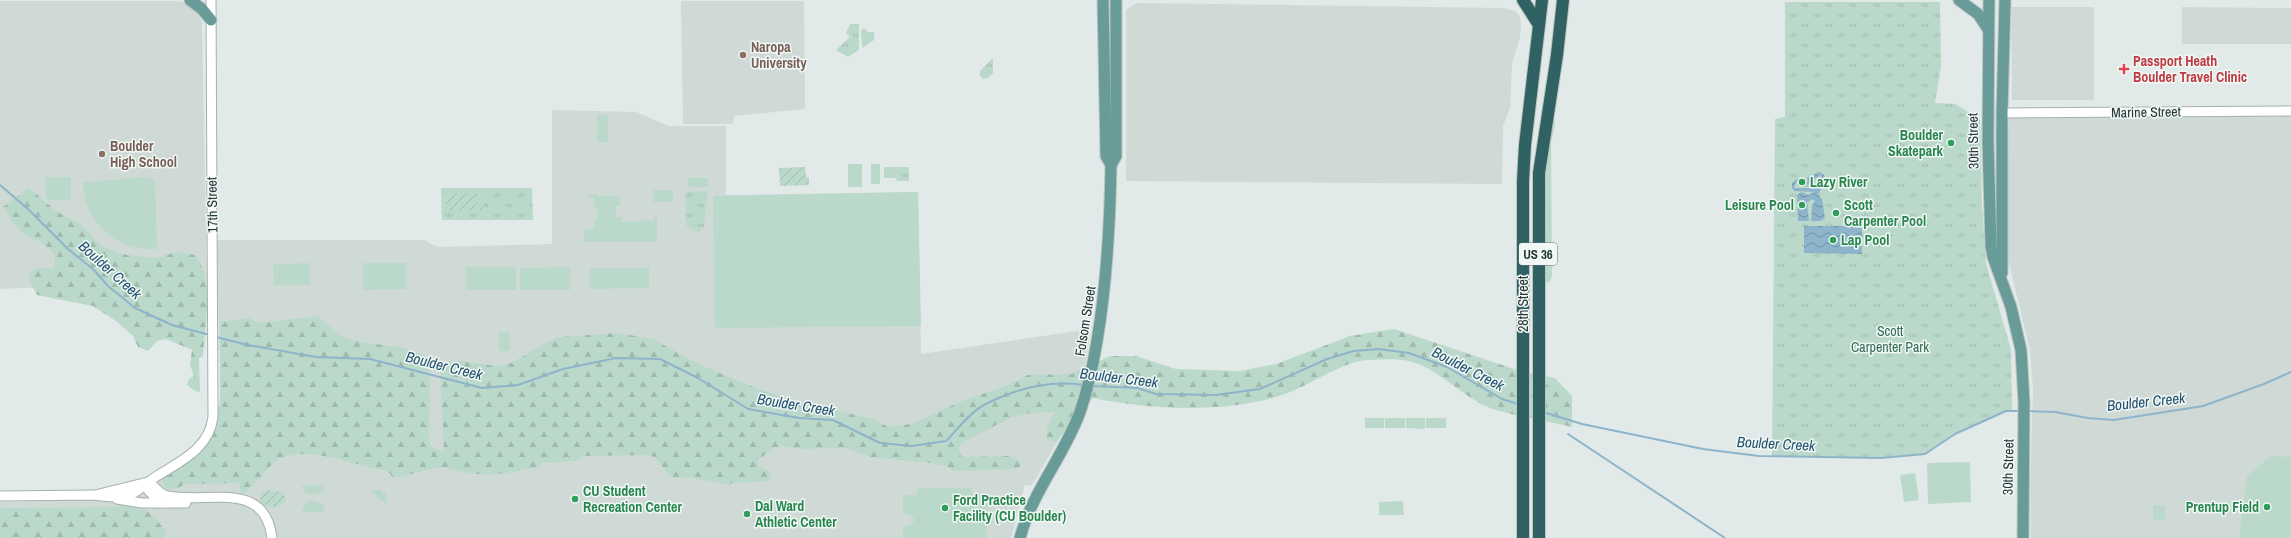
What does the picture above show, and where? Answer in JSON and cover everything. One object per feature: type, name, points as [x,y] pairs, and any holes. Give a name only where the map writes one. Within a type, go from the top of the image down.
[{"type":"highway","points":[[1523,0],[1540,25]]},
{"type":"highway","name":"US 36","points":[[1540,25],[1542,0]]},
{"type":"highway","name":"28th Street","points":[[1539,538],[1539,173],[1557,55],[1563,0]]},
{"type":"highway","name":"28th Street","points":[[1523,538],[1523,181],[1525,145],[1540,25]]},
{"type":"main road","points":[[190,0],[202,9],[211,20]]},
{"type":"main road","name":"Folsom Street","points":[[1103,0],[1106,156],[1111,165]]},
{"type":"main road","name":"Folsom Street","points":[[1020,538],[1028,515],[1073,428],[1084,398],[1091,372],[1108,272],[1111,165],[1116,156],[1116,0]]},
{"type":"main road","points":[[1958,0],[1978,14],[1988,29]]},
{"type":"main road","name":"30th Street","points":[[1989,0],[1989,200],[1992,253],[2003,280],[2017,329],[2021,350],[2024,402],[2023,538]]},
{"type":"main road","name":"30th Street","points":[[2003,280],[2002,113],[2005,0]]},
{"type":"main road","points":[[1989,200],[2002,200]]},
{"type":"street","name":"17th Street","points":[[108,497],[131,494],[143,488],[148,482],[180,460],[194,454],[205,440],[213,423],[211,0]]},
{"type":"street","name":"Marine Street","points":[[2002,113],[2291,111]]},
{"type":"street","points":[[94,495],[148,482]]},
{"type":"street","points":[[148,482],[166,496],[203,499],[244,498],[257,507],[267,518],[272,538]]},
{"type":"street","points":[[148,482],[148,490],[160,503]]},
{"type":"street","points":[[0,496],[94,495],[160,503],[185,503],[203,499]]},
{"type":"shaded area","name":"Boulder High School","points":[[0,1],[174,1],[184,2],[200,14],[202,23],[207,295],[117,284],[0,289]]},
{"type":"shaded area","name":"Naropa University","points":[[681,1],[804,1],[805,109],[734,116],[733,124],[683,124]]},
{"type":"shaded area","points":[[1136,3],[1503,8],[1515,11],[1520,16],[1521,26],[1520,38],[1512,64],[1510,108],[1503,126],[1502,184],[1126,181],[1126,10]]},
{"type":"shaded area","points":[[2011,7],[2094,7],[2094,100],[2012,100]]},
{"type":"shaded area","points":[[2182,7],[2291,8],[2291,44],[2182,44]]},
{"type":"shaded area","points":[[2291,106],[2291,538],[2031,538],[2030,483],[2033,388],[2030,350],[2007,255],[2009,109]]},
{"type":"shaded area","points":[[552,110],[636,112],[669,126],[726,126],[726,195],[918,192],[921,354],[1090,329],[1091,324],[1085,370],[1066,427],[1032,485],[1025,485],[1011,538],[0,538],[0,502],[120,499],[144,492],[196,455],[421,450],[219,350],[217,240],[424,240],[438,247],[552,244]]},
{"type":"green space","name":"Scott Carpenter Park","points":[[1785,2],[1940,2],[1941,66],[1935,103],[1955,104],[1980,119],[1982,206],[1986,263],[2011,350],[2012,411],[2006,411],[1955,434],[1925,454],[1881,458],[1772,456],[1775,119],[1785,117]]},
{"type":"green space","points":[[850,24],[859,24],[859,50],[848,57],[836,50],[850,37],[846,33]]},
{"type":"green space","points":[[864,28],[868,32],[874,32],[874,40],[862,48],[861,30]]},
{"type":"green space","points":[[993,58],[993,73],[988,78],[983,79],[980,76],[980,71]]},
{"type":"green space","points":[[1553,114],[1555,124],[1551,143],[1552,276],[1550,281],[1546,283],[1542,185]]},
{"type":"green space","points":[[597,115],[608,115],[608,142],[597,142]]},
{"type":"green space","points":[[848,164],[862,164],[862,187],[848,187]]},
{"type":"green space","points":[[871,164],[880,164],[880,184],[871,184]]},
{"type":"green space","points":[[805,167],[806,177],[809,177],[809,185],[780,186],[779,168]]},
{"type":"green space","points":[[884,167],[909,167],[909,181],[897,181],[896,178],[884,178]]},
{"type":"green space","points":[[46,177],[71,177],[71,200],[46,200]]},
{"type":"green space","points":[[149,177],[155,182],[157,249],[129,245],[116,240],[105,232],[96,222],[89,210],[83,182]]},
{"type":"green space","points":[[688,178],[708,178],[708,187],[688,187]]},
{"type":"green space","points":[[29,188],[56,211],[82,225],[102,247],[127,255],[156,258],[177,252],[195,255],[205,277],[207,290],[207,317],[203,356],[199,358],[200,392],[195,391],[187,385],[189,379],[194,376],[190,365],[192,350],[166,339],[157,341],[148,351],[138,347],[133,336],[116,321],[93,306],[37,295],[30,282],[30,273],[37,268],[54,269],[55,254],[41,242],[25,235],[13,223],[3,207]]},
{"type":"green space","points":[[441,188],[532,188],[533,220],[442,220]]},
{"type":"green space","points":[[653,190],[673,190],[673,202],[653,202]]},
{"type":"green space","points":[[708,191],[704,226],[699,233],[686,226],[686,192]]},
{"type":"green space","points":[[918,192],[921,326],[715,328],[713,196]]},
{"type":"green space","points":[[446,193],[474,193],[474,203],[483,203],[483,210],[446,210]]},
{"type":"green space","points":[[589,194],[597,194],[597,196],[620,196],[620,206],[616,206],[616,217],[622,218],[622,222],[654,220],[655,215],[657,215],[657,242],[584,242],[584,229],[594,229],[594,220],[597,220],[597,208],[594,208],[594,199],[589,196]]},
{"type":"green space","points":[[309,263],[310,285],[274,285],[273,264]]},
{"type":"green space","points":[[363,263],[406,263],[406,289],[363,290]]},
{"type":"green space","points":[[466,267],[516,267],[516,290],[466,290]]},
{"type":"green space","points":[[570,267],[570,290],[520,290],[520,268]]},
{"type":"green space","points":[[590,268],[649,268],[649,288],[590,289]]},
{"type":"green space","points":[[318,316],[340,335],[350,339],[360,342],[402,348],[430,360],[429,442],[434,448],[444,452],[440,364],[462,361],[496,366],[511,363],[559,337],[618,333],[653,339],[698,364],[754,387],[797,402],[874,419],[888,427],[911,424],[962,401],[1011,384],[1028,375],[1071,374],[1110,356],[1136,356],[1176,369],[1240,371],[1276,364],[1350,336],[1394,329],[1523,372],[1555,378],[1572,396],[1572,427],[1496,410],[1486,406],[1417,363],[1396,360],[1375,360],[1360,361],[1349,364],[1285,394],[1239,405],[1190,408],[1165,407],[1093,398],[1056,442],[1047,440],[1047,428],[1055,412],[1030,413],[1012,417],[965,441],[959,447],[961,457],[1008,456],[1019,460],[1021,466],[1016,469],[953,471],[945,466],[871,457],[844,448],[799,449],[782,446],[774,448],[758,460],[759,466],[771,473],[769,481],[723,484],[688,477],[670,477],[655,457],[647,455],[583,456],[577,461],[541,463],[539,468],[521,469],[520,471],[500,474],[473,474],[442,467],[393,478],[388,471],[335,458],[307,454],[282,458],[270,466],[256,483],[240,494],[240,483],[183,484],[180,488],[165,489],[163,479],[183,465],[209,440],[220,403],[220,322],[249,318],[260,323]]},
{"type":"green space","points":[[499,332],[509,332],[510,351],[499,351]]},
{"type":"green space","points":[[1365,418],[1384,418],[1384,428],[1365,428]]},
{"type":"green space","points":[[1385,418],[1405,418],[1405,428],[1385,428]]},
{"type":"green space","points":[[1406,418],[1425,418],[1425,429],[1406,428]]},
{"type":"green space","points":[[1426,418],[1446,418],[1446,428],[1426,428]]},
{"type":"green space","name":"Prentup Field","points":[[2271,456],[2291,457],[2291,538],[2239,538],[2247,476]]},
{"type":"green space","points":[[1970,462],[1971,502],[1928,504],[1927,463]]},
{"type":"green space","points":[[1915,473],[1919,500],[1904,502],[1900,475]]},
{"type":"green space","points":[[302,485],[323,485],[324,491],[310,495],[305,493]]},
{"type":"green space","name":"Ford Practice Facility (CU Boulder)","points":[[917,488],[972,488],[972,495],[987,495],[987,538],[903,538],[903,526],[909,526],[915,520],[909,514],[903,514],[903,495],[917,495]]},
{"type":"green space","points":[[268,490],[283,492],[286,500],[284,503],[278,506],[262,504],[260,498],[262,493]]},
{"type":"green space","points":[[369,490],[382,490],[382,493],[386,493],[387,505]]},
{"type":"green space","points":[[310,500],[325,505],[323,512],[302,512],[306,503]]},
{"type":"green space","points":[[1403,501],[1404,515],[1379,515],[1379,502]]},
{"type":"green space","points":[[116,502],[133,505],[145,510],[156,519],[166,532],[165,538],[0,538],[0,508],[120,507]]},
{"type":"green space","points":[[2153,505],[2165,506],[2165,520],[2153,520]]},
{"type":"water","points":[[1820,172],[1824,175],[1825,181],[1818,195],[1822,199],[1825,218],[1820,221],[1811,221],[1812,206],[1815,201],[1812,199],[1807,203],[1809,221],[1798,221],[1797,195],[1802,192],[1808,195],[1814,192],[1794,191],[1792,188],[1792,183],[1797,179],[1808,181],[1807,178],[1810,175],[1812,177],[1816,173]],"holes":[[[1820,175],[1822,177],[1822,181],[1815,188],[1794,188],[1796,182],[1808,184]]]},
{"type":"water","name":"Lap Pool","points":[[1804,226],[1862,226],[1862,254],[1804,253]]},
{"type":"waterway","name":"Boulder Creek","points":[[0,185],[29,210],[68,249],[93,269],[108,286],[135,308],[172,325],[210,335]]},
{"type":"waterway","name":"Boulder Creek","points":[[216,337],[248,345],[316,357],[370,359],[482,388],[518,385],[563,369],[616,358],[660,359],[698,378],[748,409],[799,418],[833,420],[880,443],[912,446],[946,441],[979,408],[1008,394],[1045,385],[1083,385]]},
{"type":"waterway","name":"Boulder Creek","points":[[1092,386],[1137,388],[1156,394],[1216,395],[1260,389],[1327,359],[1354,351],[1378,349],[1409,353],[1447,367],[1502,399],[1518,404]]},
{"type":"waterway","name":"Boulder Creek","points":[[2027,411],[2055,412],[2088,418],[2114,420],[2203,406],[2264,384],[2291,372]]},
{"type":"waterway","name":"Boulder Creek","points":[[1543,412],[1582,424],[1703,449],[1759,456],[1881,458],[1925,454],[1955,434],[2006,411],[2021,411]]},
{"type":"waterway","points":[[1568,434],[1725,538]]},
{"type":"place","name":"Naropa University","points":[[743,55]]},
{"type":"place","name":"Passport Heath Boulder Travel Clinic","points":[[2124,69]]},
{"type":"place","name":"Boulder Skatepark","points":[[1951,143]]},
{"type":"place","name":"Boulder High School","points":[[102,154]]},
{"type":"place","name":"Lazy River","points":[[1802,182]]},
{"type":"place","name":"Leisure Pool","points":[[1802,205]]},
{"type":"place","name":"Scott Carpenter Pool","points":[[1836,213]]},
{"type":"place","name":"Lap Pool","points":[[1833,240]]},
{"type":"place","name":"CU Student Recreation Center","points":[[575,499]]},
{"type":"place","name":"Prentup Field","points":[[2267,507]]},
{"type":"place","name":"Ford Practice Facility (CU Boulder)","points":[[945,508]]},
{"type":"place","name":"Dal Ward Athletic Center","points":[[747,514]]}]
